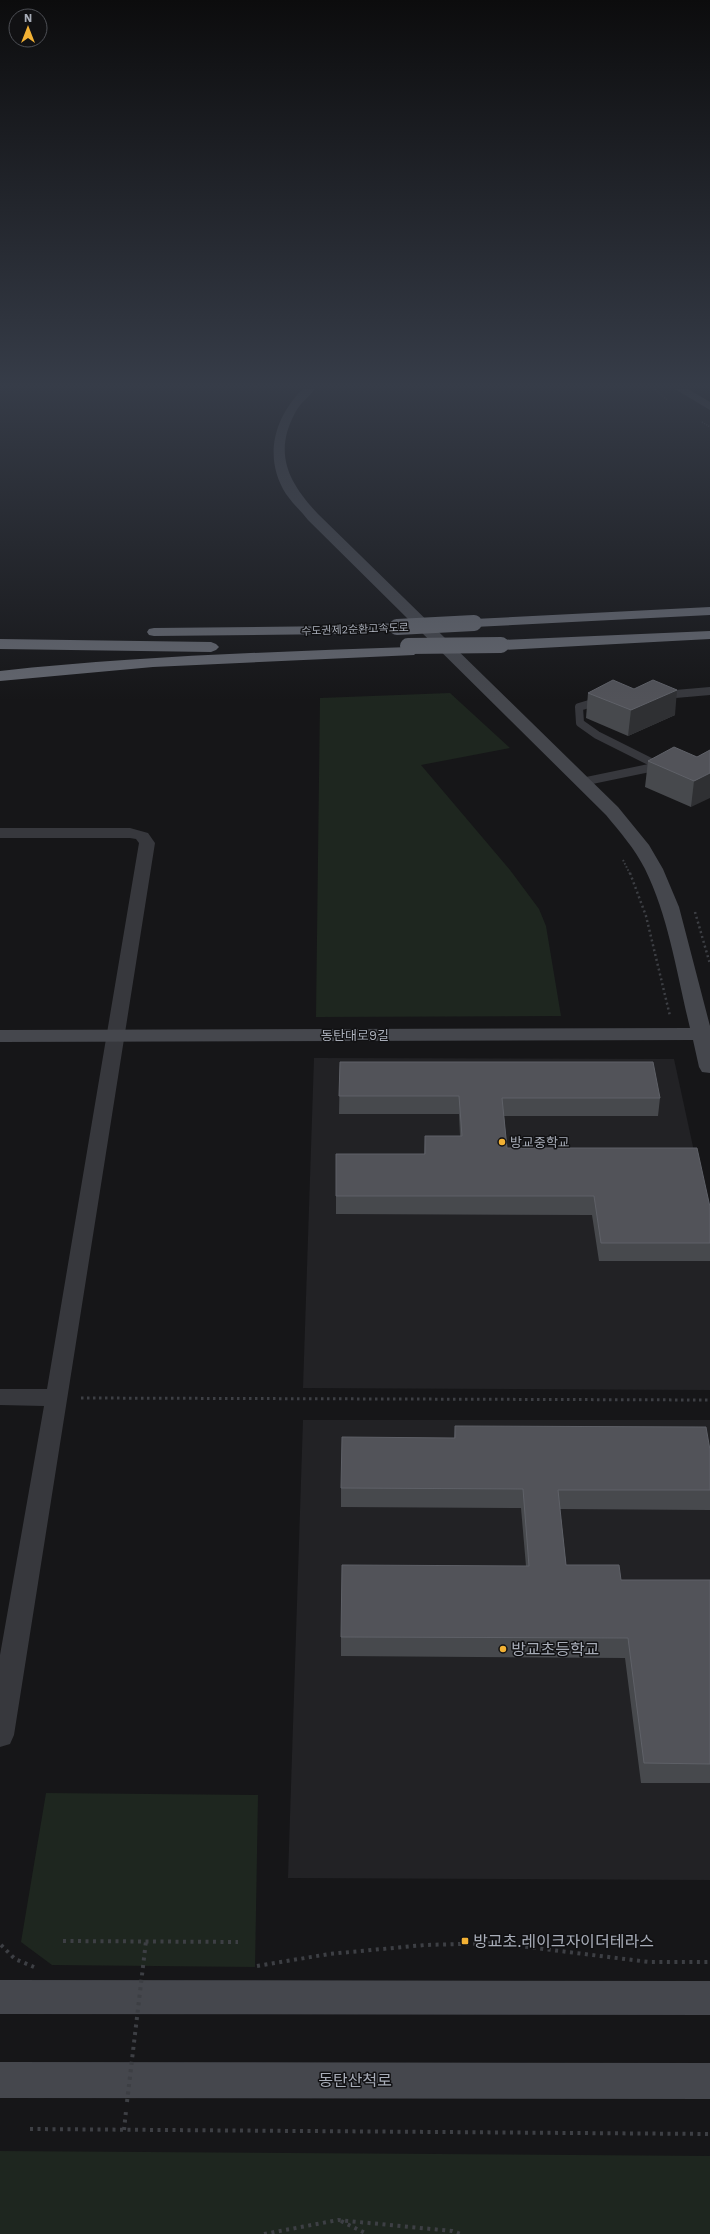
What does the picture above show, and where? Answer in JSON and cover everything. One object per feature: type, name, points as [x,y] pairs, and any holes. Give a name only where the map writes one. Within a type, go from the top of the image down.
[{"type":"highway","name":"수도권제2순환고속도로","points":[[0,632],[323,630],[710,610]]},
{"type":"highway","points":[[0,676],[55,669],[409,649],[710,635]]},
{"type":"highway","name":"수도권제2순환고속도로","points":[[0,644],[223,648],[409,649]]},
{"type":"street","points":[[292,493],[313,516],[582,782],[621,822],[640,845],[654,869],[670,907],[706,1034],[710,1067]]},
{"type":"street","points":[[0,833],[130,833],[142,836],[148,843],[0,1735]]},
{"type":"street","name":"동탄대로9길","points":[[0,1036],[706,1034]]},
{"type":"street","points":[[0,1397],[57,1398]]},
{"type":"street","points":[[0,1997],[710,1998]]},
{"type":"street","name":"동탄산척로","points":[[0,2080],[710,2081]]},
{"type":"lane","points":[[655,695],[710,691]]},
{"type":"lane","points":[[582,782],[659,766],[597,735],[580,723],[579,708],[607,698]]},
{"type":"path","points":[[57,1398],[710,1400]]},
{"type":"path","points":[[63,1940],[238,1942]]},
{"type":"path","points":[[124,2130],[146,1940]]},
{"type":"path","points":[[255,1967],[329,1954],[425,1945],[495,1944],[649,1962],[710,1962]]},
{"type":"path","points":[[1,1945],[16,1959],[36,1967]]},
{"type":"path","points":[[140,1967],[148,1967]]},
{"type":"path","points":[[30,2129],[710,2134]]},
{"type":"path","points":[[338,2220],[368,2234]]},
{"type":"path","points":[[264,2234],[338,2220],[461,2234]]},
{"type":"shaded area","points":[[450,693],[510,748],[421,765],[510,870],[539,909],[546,926],[561,1016],[316,1017],[320,698]]},
{"type":"shaded area","name":"방교중학교","points":[[314,1058],[674,1059],[710,1225],[710,1390],[303,1388]]},
{"type":"shaded area","name":"방교초등학교","points":[[303,1420],[710,1420],[710,1880],[288,1878]]},
{"type":"shaded area","points":[[46,1793],[258,1795],[255,1967],[52,1965],[21,1942]]},
{"type":"shaded area","points":[[0,2151],[710,2156],[710,2234],[0,2234]]},
{"type":"building","points":[[613,680],[634,689],[653,680],[677,690],[631,710],[588,693]]},
{"type":"building","points":[[674,747],[697,757],[710,750],[710,773],[694,781],[648,761]]},
{"type":"building","points":[[340,1062],[653,1062],[660,1098],[502,1098],[507,1148],[697,1148],[710,1207],[710,1243],[601,1243],[594,1196],[336,1196],[336,1154],[425,1154],[425,1136],[462,1136],[459,1096],[339,1096]]},
{"type":"building","points":[[455,1426],[706,1427],[710,1450],[710,1490],[558,1490],[566,1565],[619,1565],[621,1580],[710,1580],[710,1764],[644,1763],[628,1638],[341,1637],[342,1565],[529,1566],[523,1489],[341,1488],[342,1437],[455,1438]]},
{"type":"place","name":"방교중학교","points":[[502,1142]]},
{"type":"place","name":"방교초등학교","points":[[503,1649]]},
{"type":"place","name":"방교초.레이크자이더테라스","points":[[465,1941]]}]
